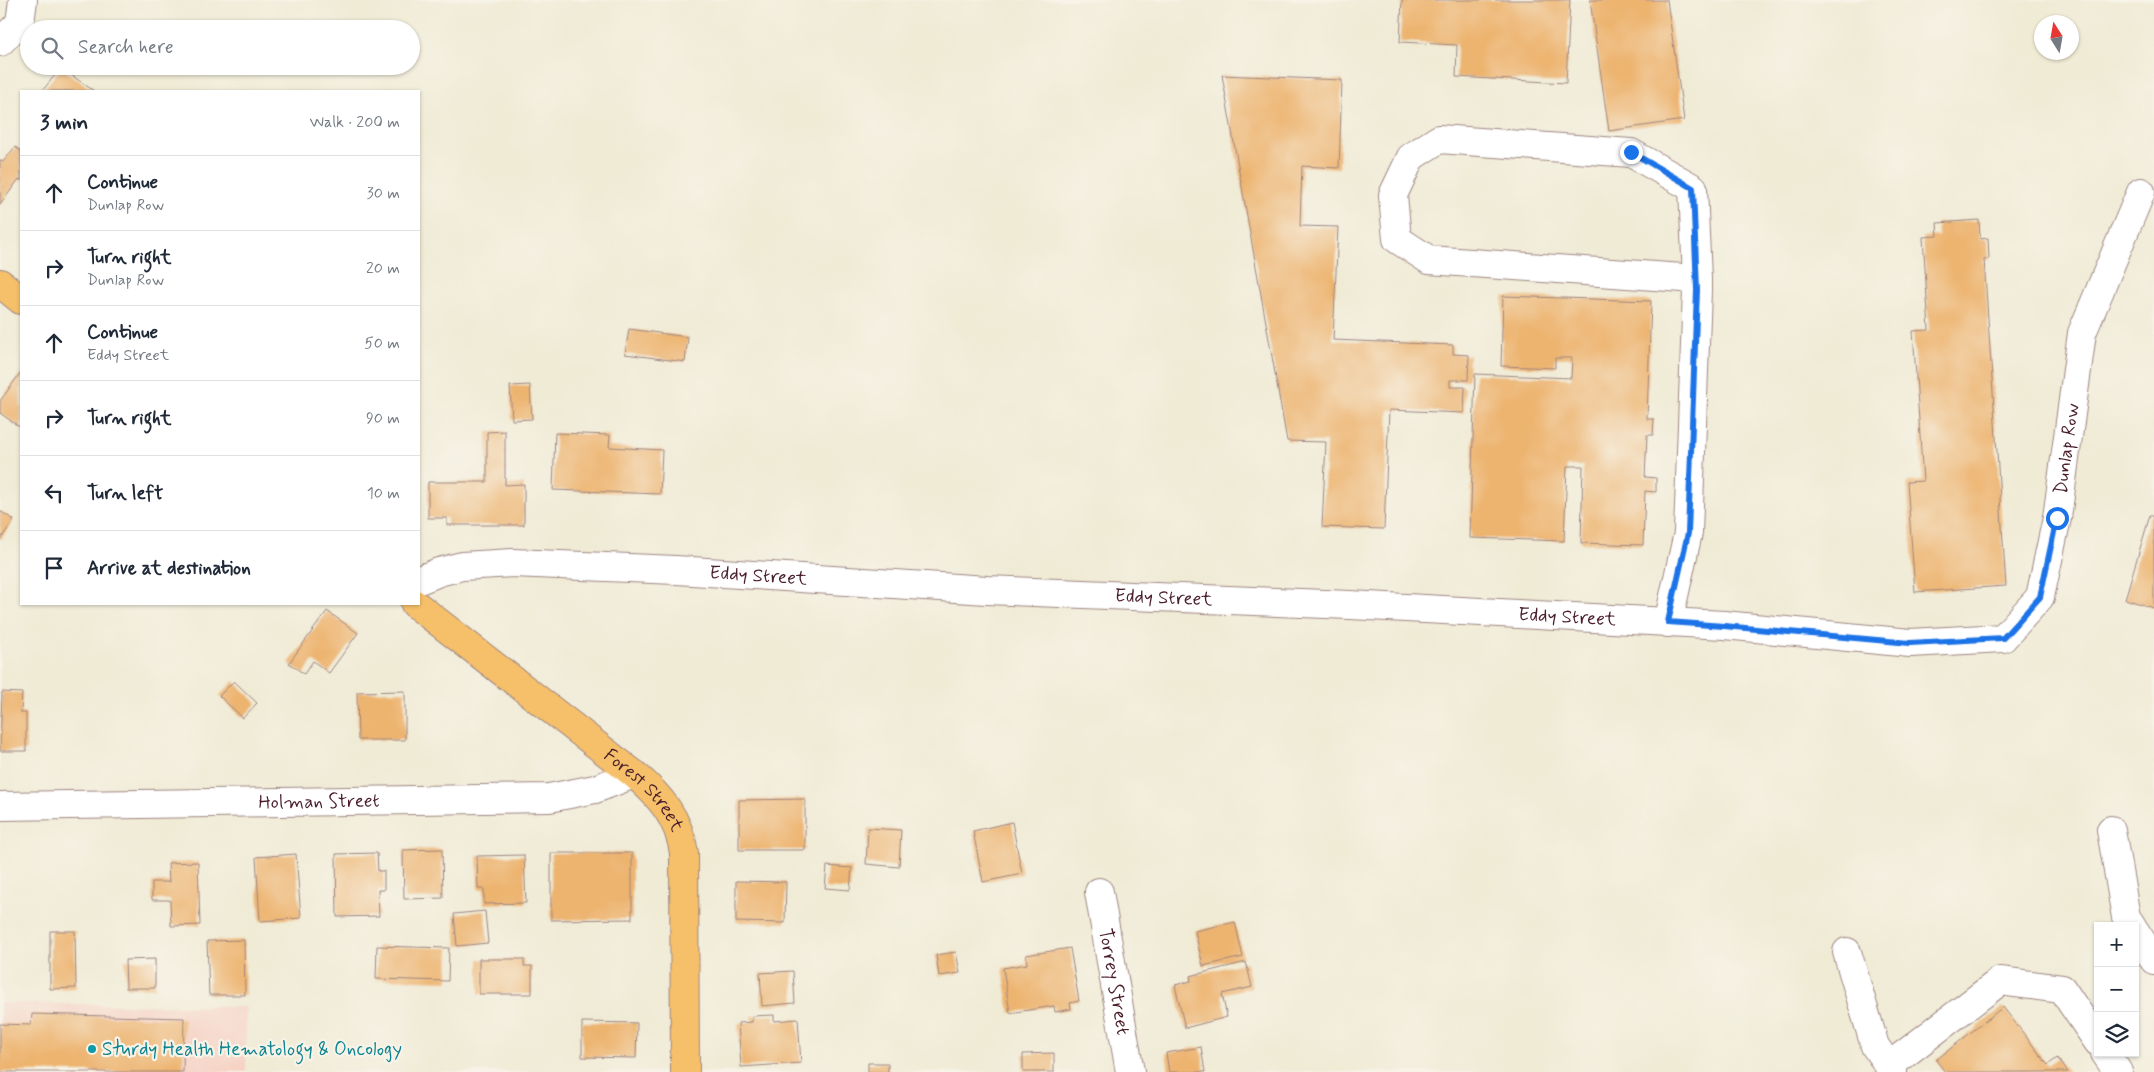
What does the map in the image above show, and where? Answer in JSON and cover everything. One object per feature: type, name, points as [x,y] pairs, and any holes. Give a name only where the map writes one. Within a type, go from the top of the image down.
[{"type":"main road","points":[[0,283],[20,299]]},
{"type":"main road","name":"Forest Street","points":[[416,605],[634,774],[667,806],[676,822],[683,842],[685,864],[685,1072]]},
{"type":"street","points":[[20,20],[23,0]]},
{"type":"street","points":[[0,42],[20,23]]},
{"type":"street","points":[[1668,622],[1688,533],[1697,279],[1693,188],[1631,152],[1439,139],[1411,157],[1393,195],[1397,238],[1429,260],[1697,279]]},
{"type":"street","name":"Dunlap Row","points":[[1910,643],[2003,638],[2040,597],[2057,518],[2082,333],[2141,192]]},
{"type":"street","name":"Eddy Street","points":[[420,580],[438,572],[462,566],[513,563],[685,571],[987,590],[1350,605],[1668,622],[1732,626],[1910,643]]},
{"type":"street","name":"Holman Street","points":[[0,806],[549,798],[595,789],[634,774]]},
{"type":"street","points":[[2111,830],[2126,917],[2129,922]]},
{"type":"street","name":"Torrey Street","points":[[1099,892],[1130,1072]]},
{"type":"street","points":[[2139,937],[2154,960]]},
{"type":"street","points":[[1847,952],[1875,1046],[1891,1069],[2000,981],[2062,989],[2094,1036]]},
{"type":"street","points":[[2108,1057],[2118,1072]]},
{"type":"shaded area","name":"Sturdy Health Hematology & Oncology","points":[[0,1003],[246,1007],[246,1072],[0,1072]]},
{"type":"building","points":[[1402,0],[1570,0],[1566,83],[1456,77],[1457,45],[1400,42]]},
{"type":"building","points":[[1590,0],[1667,0],[1684,120],[1609,131]]},
{"type":"building","points":[[55,75],[71,75],[93,90],[43,90]]},
{"type":"building","points":[[1222,75],[1342,80],[1339,168],[1302,166],[1300,226],[1338,227],[1333,340],[1453,345],[1453,354],[1469,355],[1468,380],[1450,380],[1450,387],[1465,387],[1464,413],[1389,410],[1384,529],[1322,527],[1326,442],[1287,441]]},
{"type":"building","points":[[15,147],[20,150],[20,180],[0,205],[0,160],[3,162]]},
{"type":"building","points":[[1979,220],[1980,239],[1988,238],[1989,259],[1984,259],[2006,586],[1915,592],[1907,482],[1923,481],[1913,331],[1929,330],[1923,237],[1938,236],[1937,223]]},
{"type":"building","points":[[1503,296],[1651,301],[1647,419],[1654,419],[1653,435],[1647,435],[1645,477],[1656,478],[1656,492],[1645,491],[1643,545],[1581,543],[1583,466],[1567,466],[1564,541],[1470,538],[1475,374],[1571,378],[1572,358],[1555,358],[1555,368],[1501,366]]},
{"type":"building","points":[[629,329],[688,337],[685,362],[625,354]]},
{"type":"building","points":[[20,373],[20,427],[0,413],[0,401]]},
{"type":"building","points":[[530,385],[532,419],[512,420],[510,386]]},
{"type":"building","points":[[505,431],[505,485],[524,484],[524,525],[447,525],[447,518],[428,518],[428,482],[487,482],[487,432]]},
{"type":"building","points":[[555,433],[610,435],[609,447],[662,450],[660,494],[553,490]]},
{"type":"building","points":[[0,511],[14,520],[0,540]]},
{"type":"building","points":[[2150,515],[2154,517],[2154,608],[2125,599]]},
{"type":"building","points":[[327,611],[358,633],[329,673],[313,661],[304,674],[289,663]]},
{"type":"building","points":[[234,681],[257,703],[243,718],[219,696]]},
{"type":"building","points":[[405,691],[405,740],[358,740],[357,692]]},
{"type":"building","points":[[2,692],[22,693],[21,713],[26,713],[26,751],[0,751]]},
{"type":"building","points":[[805,799],[805,850],[739,850],[739,800]]},
{"type":"building","points":[[1012,822],[1022,874],[983,882],[973,831]]},
{"type":"building","points":[[868,828],[901,830],[899,867],[866,864]]},
{"type":"building","points":[[442,849],[443,898],[404,899],[403,850]]},
{"type":"building","points":[[377,853],[378,871],[384,871],[384,890],[378,890],[379,916],[337,917],[336,854]]},
{"type":"building","points":[[551,853],[632,853],[632,919],[551,920]]},
{"type":"building","points":[[296,854],[301,918],[260,921],[256,857]]},
{"type":"building","points":[[524,855],[526,903],[484,904],[484,889],[478,889],[477,856]]},
{"type":"building","points":[[198,862],[200,925],[171,926],[170,900],[152,900],[152,882],[169,882],[168,863]]},
{"type":"building","points":[[827,866],[852,868],[850,890],[825,888]]},
{"type":"building","points":[[736,881],[786,882],[785,923],[736,922]]},
{"type":"building","points":[[485,911],[488,943],[457,946],[454,914]]},
{"type":"building","points":[[1235,922],[1243,957],[1203,966],[1195,931]]},
{"type":"building","points":[[50,931],[75,931],[76,988],[50,989]]},
{"type":"building","points":[[244,940],[245,995],[209,995],[207,941]]},
{"type":"building","points":[[377,946],[449,948],[448,981],[376,979]]},
{"type":"building","points":[[1070,948],[1079,1001],[1070,1003],[1071,1009],[1055,1012],[1054,1006],[1010,1013],[1003,968],[1027,964],[1026,955]]},
{"type":"building","points":[[956,952],[960,973],[939,976],[936,955]]},
{"type":"building","points":[[155,959],[155,988],[126,988],[125,960]]},
{"type":"building","points":[[479,959],[524,959],[524,966],[532,966],[532,994],[479,994]]},
{"type":"building","points":[[1246,962],[1252,987],[1222,994],[1227,1017],[1185,1028],[1175,985],[1191,981],[1190,976]]},
{"type":"building","points":[[793,971],[795,1003],[762,1006],[760,973]]},
{"type":"building","points":[[2003,1007],[2048,1065],[2057,1058],[2068,1072],[1945,1072],[1936,1060]]},
{"type":"building","name":"Sturdy Health Hematology & Oncology","points":[[32,1014],[184,1018],[183,1072],[0,1072],[0,1024],[31,1025]]},
{"type":"building","points":[[774,1015],[774,1021],[798,1019],[801,1063],[741,1067],[738,1023],[752,1022],[752,1016]]},
{"type":"building","points":[[582,1022],[637,1023],[636,1058],[582,1057]]},
{"type":"building","points":[[1201,1047],[1205,1072],[1169,1072],[1166,1053]]},
{"type":"building","points":[[1054,1053],[1054,1072],[1023,1072],[1023,1054]]},
{"type":"building","points":[[868,1063],[888,1063],[888,1072],[868,1072]]},
{"type":"place","name":"Sturdy Health Hematology & Oncology","points":[[92,1049]]},
{"type":"route","points":[[1631,152],[1693,188],[1697,290],[1688,533],[1668,622],[1910,643],[2003,638],[2040,597],[2057,518]]}]
